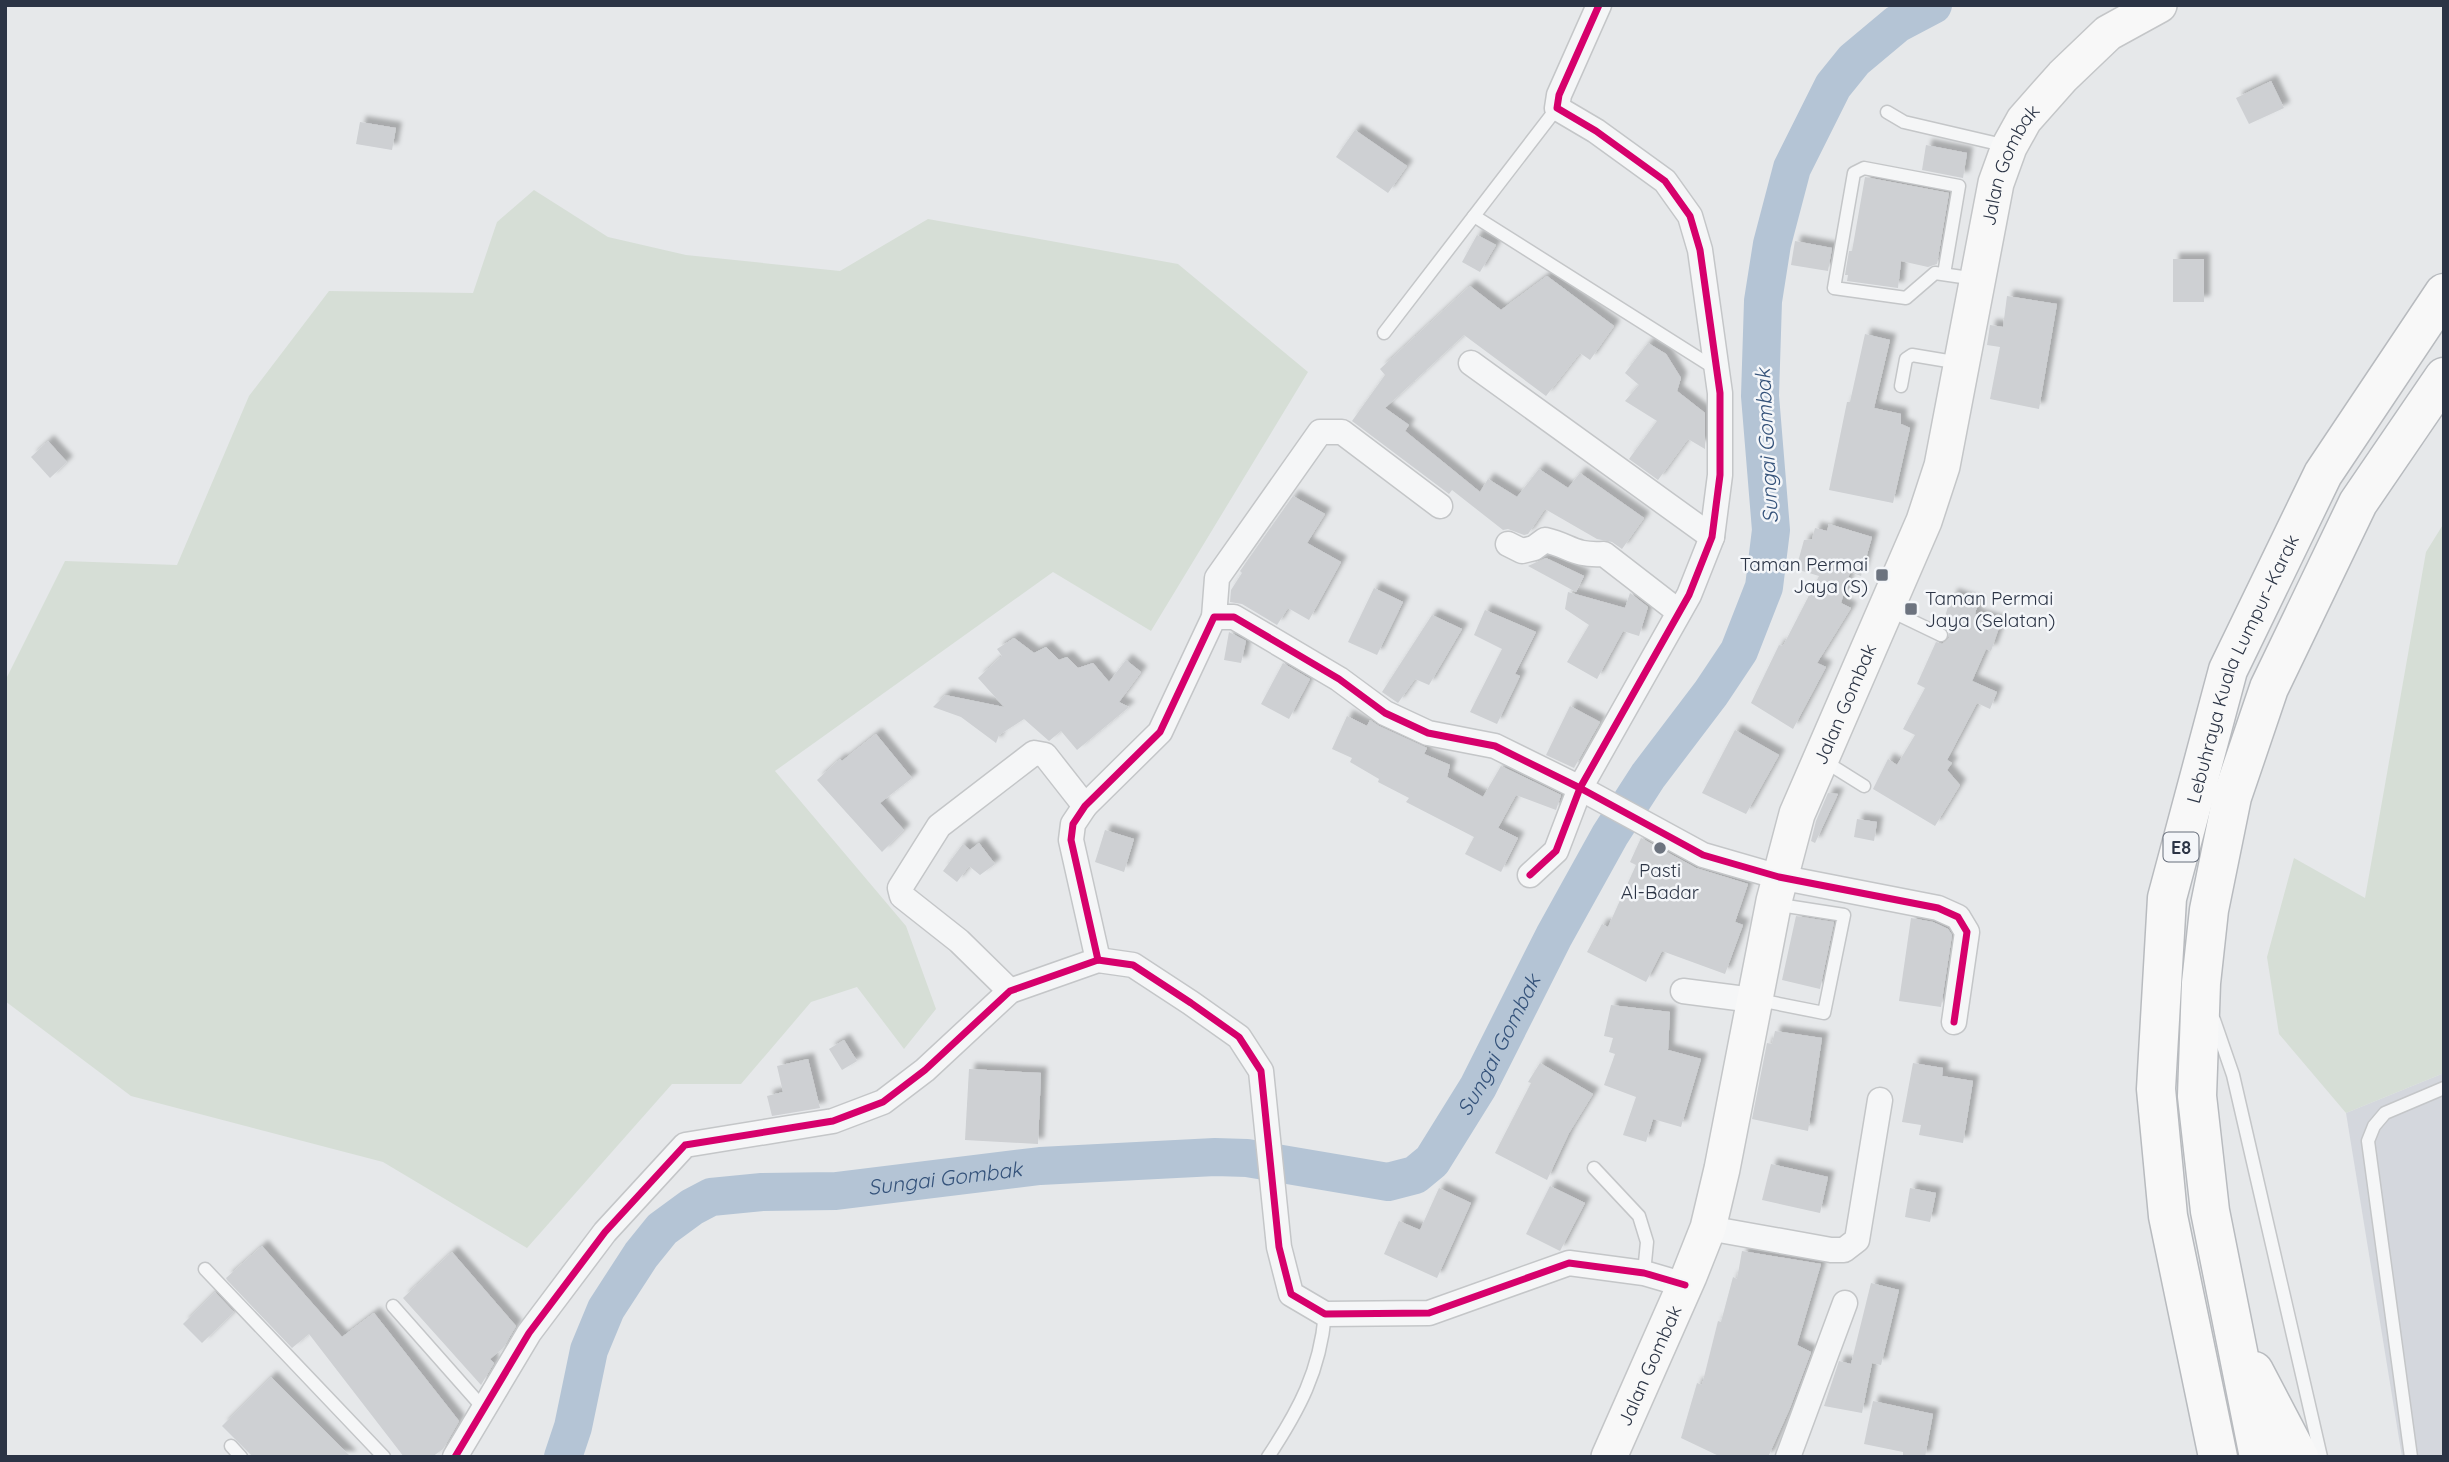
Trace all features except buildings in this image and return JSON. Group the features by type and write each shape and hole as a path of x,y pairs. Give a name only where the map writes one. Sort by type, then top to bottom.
{"highway":[{"name":"Lebuhraya Kuala Lumpur–Karak","path":"2218,1457 2168,1216 2156,1089 2168,898 2228,670 2323,474 2444,293"},
{"name":"Lebuhraya Kuala Lumpur–Karak","path":"2259,1457 2210,1211 2197,1096 2201,983 2209,910 2232,797 2269,688 2358,503 2444,377"},
{"path":"2233,1329 2299,1457"}],"main road":[{"name":"Jalan Gombak","path":"1609,1457 1685,1285 1707,1228 1758,1000 1779,877 1797,814 1924,521 1942,466 1996,183 2009,146 2024,120 2063,76 2108,33 2159,5"}],"street":[{"path":"1530,875 1556,851 1580,788 1689,596 1712,537 1720,475 1720,393 1700,250 1690,216 1665,181 1596,131 1557,107 1559,96 1599,5"},
{"path":"1471,363 1712,537"},
{"path":"1098,960 1072,840 1073,824 1085,806 1160,732 1214,617 1217,578 1320,432 1342,432 1440,506"},
{"path":"1508,544 1522,551 1534,548 1545,540 1557,542 1570,551 1587,555 1604,554 1679,612"},
{"path":"1214,617 1234,617 1339,679 1395,718 1428,733 1495,746 1580,788 1703,855 1779,877 1938,908 1958,917 1967,932 1954,1022"},
{"path":"1010,991 959,941 902,896 900,888 939,826 1034,753 1045,755 1085,806"},
{"path":"456,1457 529,1333 605,1232 685,1145 833,1121 883,1102 925,1070 1010,991 1098,960 1133,965 1240,1037 1261,1071 1279,1247 1291,1294 1325,1314 1429,1313 1569,1263 1644,1273 1685,1285"},
{"path":"1683,991 1758,1000"},
{"path":"1707,1228 1844,1250 1857,1240 1880,1100"},
{"path":"1788,1457 1845,1303"}],"lane":[{"path":"1384,332 1557,107"},
{"path":"1887,112 1904,122 2009,146"},
{"path":"1944,274 1959,186 1864,168 1854,173 1835,288 1906,298 1935,273 1979,280"},
{"path":"1474,216 1717,370"},
{"path":"1901,386 1906,359 1912,355 1962,363"},
{"path":"1886,609 1941,635"},
{"path":"1821,759 1864,786"},
{"path":"1780,905 1844,915 1824,1013 1758,1000 1780,905"},
{"path":"2201,983 2233,1075 2322,1457"},
{"path":"2412,1457 2368,1141 2374,1126 2385,1113 2444,1088"},
{"path":"1594,1167 1639,1216 1647,1242 1644,1273"},
{"path":"205,1269 384,1457"},
{"path":"393,1306 485,1410"},
{"path":"1268,1457 1297,1412 1322,1345 1325,1314"},
{"path":"231,1446 241,1457"}],"shaded area":[{"path":"534,190 608,237 686,255 840,271 928,219 1178,264 1308,372 1151,631 1053,572 775,771 906,926 936,1009 904,1049 857,987 811,1002 741,1084 672,1084 527,1248 383,1162 131,1096 5,1001 5,681 65,561 177,565 249,396 329,291 473,293 497,222"},
{"path":"2444,523 2444,1073 2346,1113 2279,1034 2267,957 2294,858 2365,898 2426,552"},
{"path":"2444,1073 2444,1457 2402,1457 2346,1113"}],"waterway":[{"name":"Sungai Gombak","path":"563,1457 573,1427 589,1350 606,1309 641,1255 662,1229 711,1197 762,1192 836,1191 1040,1166 1215,1157 1247,1158 1388,1182 1415,1175 1432,1161 1478,1087 1554,936 1610,835 1648,776 1739,651 1764,587 1771,530 1760,396 1763,301 1772,244 1792,168 1833,86 1854,60 1897,24 1933,5"}],"cycle path":[{"path":"1530,875 1556,851 1580,788 1689,595 1712,537 1720,475 1720,393 1700,250 1690,216 1665,181 1596,131 1557,108 1559,95 1599,5"},
{"path":"1098,960 1071,840 1073,824 1085,806 1160,732 1214,617 1234,617 1339,679 1385,713 1428,733 1495,746 1580,788 1703,855 1779,877 1938,908 1958,917 1967,932 1954,1022"},
{"path":"455,1457 529,1333 605,1232 685,1145 833,1121 883,1102 925,1070 1010,991 1098,960 1133,965 1191,1003 1239,1037 1261,1071 1279,1247 1291,1294 1325,1314 1429,1313 1569,1263 1644,1273 1685,1285"}],"place":[{"name":"Taman Permai Jaya (S)","path":"1882,575"},
{"name":"Taman Permai Jaya (Selatan)","path":"1911,609"},
{"name":"Pasti Al-Badar","path":"1660,848"}]}
